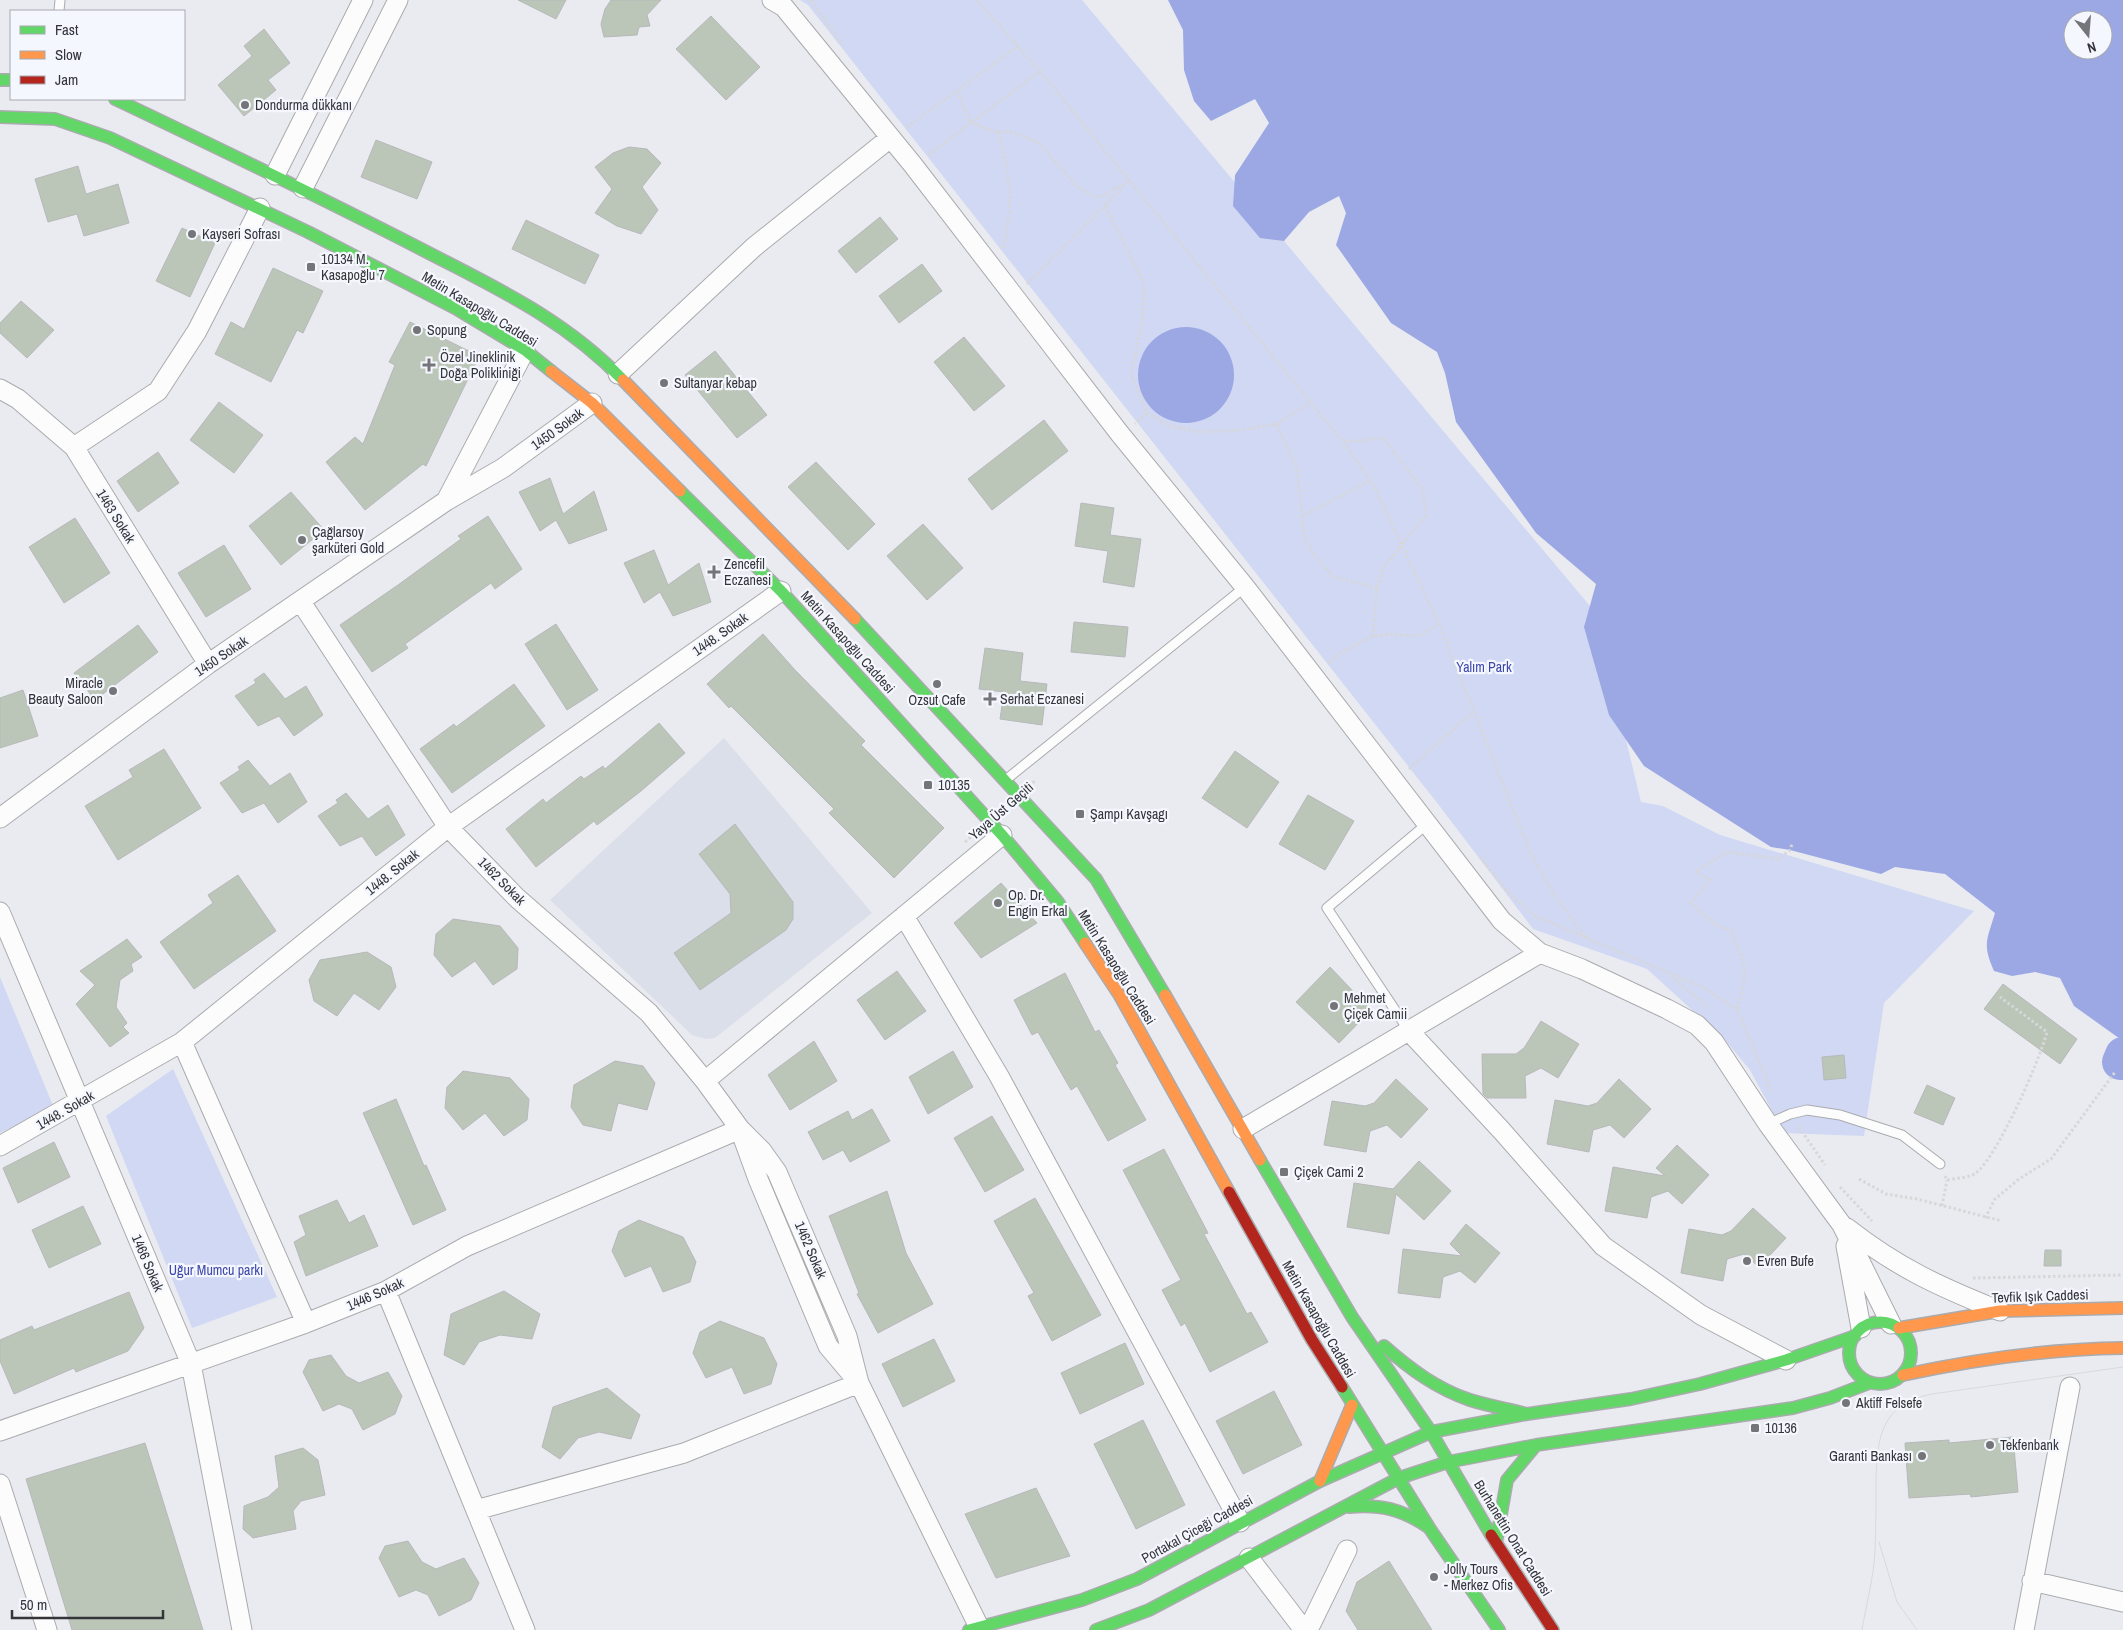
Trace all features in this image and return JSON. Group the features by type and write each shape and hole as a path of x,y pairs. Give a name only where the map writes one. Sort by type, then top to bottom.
{"main road":[{"name":"Metin Kasapoğlu Caddesi","path":"117,100 303,188 535,309 576,336 618,374 813,573 1096,879 1352,1317 1431,1432 1448,1462"},
{"name":"Metin Kasapoğlu Caddesi","path":"0,117 55,119 110,138 260,208 455,308 525,350 592,403 781,591 1002,835 1058,902 1120,996 1312,1340 1402,1483"},
{"name":"Tevfik Işık Caddesi","path":"1895,1326 2000,1311 2123,1308"},
{"path":"1352,1317 1403,1364 1432,1383 1463,1397 1527,1414"},
{"path":"1869,1383 1861,1378 1850,1362 1850,1344 1858,1332 1875,1324 1895,1326 1910,1342 1912,1350 1911,1360 1903,1375"},
{"name":"Portakal Çiceği Caddesi","path":"974,1629 1082,1600 1137,1579 1240,1522 1320,1481 1431,1432 1527,1414 1640,1397 1700,1384 1786,1360 1858,1332"},
{"path":"1096,1630 1149,1610 1340,1508 1448,1462 1536,1445 1793,1408 1830,1398 1869,1383 1887,1384 1903,1375 1976,1359 2072,1348 2123,1348"},
{"path":"1320,1481 1352,1405"},
{"path":"1496,1543 1507,1480 1536,1445"},
{"name":"Burhanettin Onat Caddesi","path":"1448,1462 1496,1543 1553,1630"},
{"path":"1402,1483 1430,1529 1499,1630"},
{"path":"1340,1508 1378,1504 1408,1512 1430,1529"}],"street":[{"path":"275,175 363,0"},
{"path":"303,188 398,0"},
{"path":"772,0 784,6 912,165 1120,434 1245,587 1502,921 1540,953 1582,969 1698,1025 1714,1042 1768,1124 1842,1225 1895,1326"},
{"path":"618,374 754,247 890,138"},
{"path":"74,447 158,391 197,331 260,208"},
{"name":"1450 Sokak","path":"446,501 525,350"},
{"name":"1463 Sokak","path":"0,389 18,399 74,447 208,664"},
{"name":"1450 Sokak","path":"0,818 208,664 446,501 503,468 592,403"},
{"name":"1448. Sokak","path":"0,1146 182,1042 448,827 781,591"},
{"name":"1462 Sokak","path":"301,602 448,827 517,898 649,1012 705,1081 740,1129 758,1179 828,1346 859,1383 974,1629"},
{"path":"705,1081 1002,835"},
{"name":"1466 Sokak","path":"0,912 191,1364 242,1630"},
{"path":"904,916 1004,1084 1240,1522"},
{"path":"1243,1128 1540,953"},
{"path":"1409,1031 1502,1131 1604,1246 1701,1315 1786,1360"},
{"path":"182,1042 306,1323"},
{"name":"1446 Sokak","path":"0,1431 306,1323 386,1291 467,1246 740,1129"},
{"path":"1842,1225 1879,1254 1915,1275 2000,1311"},
{"path":"1842,1225 1858,1332"},
{"path":"386,1291 525,1630"},
{"path":"476,1510 684,1453 859,1383"},
{"path":"2024,1630 2070,1387"},
{"path":"0,1484 47,1630"},
{"path":"1308,1630 1347,1550"},
{"path":"1249,1558 1304,1630"},
{"path":"2032,1580 2123,1602"}],"lane":[{"path":"1006,780 1245,587"},
{"path":"1409,1031 1327,908 1427,824"},
{"path":"1768,1124 1790,1114 1807,1110 1840,1115 1902,1135 1940,1164"}],"path":[{"path":"976,0 1040,71 1343,442 1371,480 1438,624 1530,852 1553,893 1585,938 1650,963 1702,987 1737,1009 1773,1096 1758,1073"},
{"path":"890,138 1018,46"},
{"path":"912,165 1040,71"},
{"path":"957,91 970,123"},
{"path":"970,123 998,132 1011,132 1038,142 1078,187 1098,198 1128,181"},
{"path":"976,246 1002,252 1010,217 1010,178 998,132"},
{"path":"1013,296 1128,181"},
{"path":"1128,181 1105,205 1144,284 1142,323 1132,374 1147,413 1169,426 1200,432 1242,430 1277,424 1310,403"},
{"path":"1120,434 1147,413"},
{"path":"1277,424 1297,469 1304,537 1315,556 1333,577 1377,588"},
{"path":"1343,442 1383,438 1423,490 1426,514 1384,567 1377,588 1373,636"},
{"path":"1301,517 1371,480"},
{"path":"1313,675 1342,652 1373,636 1390,634 1418,636 1438,624"},
{"path":"1409,769 1473,712"},
{"name":"Yaya Üst Geçiti","path":"965,842 1036,780"},
{"path":"1737,1009 1745,980 1746,968 1731,931 1714,924 1691,903 1710,880 1695,872 1727,852 1778,859 1790,850 1792,844"},
{"path":"1667,972 1711,1010"},
{"path":"1947,1180 1975,1174 1988,1160 2042,1050 2047,1032 2000,997"},
{"path":"1985,1218 1995,1199 2019,1179 2051,1159 2115,1072"},
{"path":"1790,1114 1826,1168"},
{"path":"1940,1164 1947,1180 1942,1206"},
{"path":"1859,1179 1886,1194 2002,1221"},
{"path":"1836,1183 1876,1225"},
{"path":"1967,1278 2123,1275"}],"shaded area":[{"path":"724,738 872,913 715,1038 706,1039 692,1035 550,900"}],"green space":[{"name":"Yalım Park","path":"800,0 1082,0 1595,612 1641,802 1663,806 1720,835 1974,911 1884,1003 1864,1136 1784,1133 1750,1070 1725,1040 1647,969 1533,929 1438,804 808,5"},
{"path":"0,977 54,1108 0,1133"},
{"name":"Uğur Mumcu parkı","path":"173,1069 277,1297 192,1328 106,1116"}],"water":[{"path":"1168,0 2123,0 2123,1041 2074,1006 2060,978 2035,972 2012,976 1994,971 1988,954 1987,942 1995,913 1945,874 1895,867 1881,874 1790,850 1771,847 1644,766 1609,715 1584,627 1596,584 1536,533 1456,422 1445,373 1437,352 1391,323 1336,245 1346,213 1339,196 1309,212 1284,241 1260,238 1233,206 1235,175 1269,123 1255,99 1211,121 1194,101 1184,70 1183,30"},
{"path":"1186,327 1204,331 1220,341 1230,357 1234,375 1230,393 1220,409 1204,419 1186,423 1168,419 1152,409 1142,393 1138,375 1142,357 1152,341 1168,331"}],"building":[{"path":"518,0 566,0 556,19"},
{"path":"611,0 661,0 647,15 650,26 639,27 637,35 604,37 601,24 605,9"},
{"path":"711,16 760,67 726,100 676,49"},
{"path":"264,29 290,63 268,80 276,90 244,116 218,85 252,56 244,46"},
{"path":"376,140 432,162 417,199 361,177"},
{"path":"629,147 647,149 661,163 642,187 658,210 641,234 617,226 595,213 612,189 595,167 613,153"},
{"path":"78,166 86,194 118,184 129,223 84,236 77,214 48,222 35,179"},
{"path":"880,217 898,239 856,273 838,251"},
{"path":"526,220 599,255 585,284 512,249"},
{"path":"182,228 215,243 190,297 156,281"},
{"path":"922,264 942,291 899,323 879,296"},
{"path":"273,268 323,291 303,333 297,330 271,382 215,354 231,322 244,329"},
{"path":"21,301 54,330 27,358 0,333 0,323"},
{"path":"410,322 479,356 426,466 423,464 365,510 326,462 355,437 363,444 395,365 389,362"},
{"path":"964,337 1005,386 974,411 934,362"},
{"path":"715,351 767,415 737,438 685,375"},
{"path":"219,402 263,435 234,473 190,440"},
{"path":"1044,420 1068,451 992,510 968,479"},
{"path":"158,452 179,483 138,512 117,481"},
{"path":"816,462 875,524 848,550 788,487"},
{"path":"550,478 563,514 594,491 607,530 569,544 556,520 540,531 519,492"},
{"path":"291,492 324,530 281,565 249,526"},
{"path":"1081,503 1114,508 1110,535 1141,539 1134,587 1103,582 1108,551 1075,546"},
{"path":"488,516 522,569 495,589 491,583 405,644 408,648 372,672 340,625 461,539 458,536"},
{"path":"75,518 110,573 64,603 29,547"},
{"path":"923,524 963,568 927,600 887,556"},
{"path":"224,545 251,589 206,617 178,573"},
{"path":"654,550 668,585 699,563 711,602 673,616 660,592 644,603 624,563"},
{"path":"1074,622 1128,627 1125,657 1071,652"},
{"path":"556,624 598,690 567,710 525,644"},
{"path":"138,625 158,652 95,700 74,673"},
{"path":"763,634 795,670 865,741 861,745 944,828 894,878 829,813 834,809 731,706 729,708 707,684"},
{"path":"985,648 1023,653 1020,681 1047,684 1042,725 1000,719 1004,692 979,689"},
{"path":"264,673 285,699 306,686 323,715 294,736 279,716 258,726 235,696 256,683 254,680"},
{"path":"514,684 545,726 452,793 420,749 454,724 456,727"},
{"path":"23,690 38,736 0,748 0,698"},
{"path":"659,723 685,753 641,791 597,825 594,821 536,867 506,829 543,799 546,803 581,776 584,779 603,766 605,769"},
{"path":"164,749 201,808 118,860 85,806 133,777 129,770"},
{"path":"1235,751 1279,782 1247,828 1202,798"},
{"path":"248,760 270,786 290,773 307,802 278,823 264,803 242,813 220,783 240,770 238,767"},
{"path":"346,793 368,819 388,805 405,835 376,856 362,836 340,846 318,816 338,803 336,800"},
{"path":"1308,795 1354,821 1325,870 1279,844"},
{"path":"735,824 793,902 793,919 786,930 700,990 674,953 731,913 730,894 699,854"},
{"path":"238,875 276,931 194,989 160,942 213,903 208,895"},
{"name":"Op. Dr. Engin Erkal","path":"1001,883 1037,923 981,958 954,923"},
{"path":"453,919 500,926 518,948 517,969 493,985 475,961 452,977 434,955 436,934"},
{"path":"127,939 142,957 131,964 133,971 120,980 116,1007 127,1023 123,1027 129,1033 110,1047 76,1004 95,985 80,971"},
{"path":"367,952 391,967 396,987 379,1010 354,993 337,1016 314,1001 309,980 320,960"},
{"name":"Mehmet Çiçek Camii","path":"1330,967 1371,1010 1339,1043 1296,1002"},
{"path":"897,971 926,1011 885,1040 857,1000"},
{"path":"1065,973 1095,1032 1099,1030 1118,1063 1115,1065 1146,1120 1108,1141 1077,1086 1071,1090 1038,1032 1032,1035 1014,1000"},
{"path":"2003,984 2077,1039 2060,1064 1984,1009"},
{"path":"1541,1021 1579,1044 1558,1078 1541,1068 1525,1076 1526,1098 1487,1098 1483,1094 1482,1054 1516,1054 1524,1048"},
{"path":"814,1041 837,1081 790,1110 768,1075"},
{"path":"953,1051 973,1087 928,1114 909,1077"},
{"path":"1844,1055 1846,1078 1824,1080 1822,1057"},
{"path":"615,1061 643,1066 655,1083 647,1110 618,1103 611,1131 583,1125 571,1107 574,1085"},
{"path":"463,1071 510,1078 529,1099 527,1120 504,1136 485,1113 463,1130 445,1108 447,1087"},
{"path":"1396,1079 1428,1109 1401,1138 1387,1125 1370,1131 1366,1152 1324,1145 1332,1101 1365,1106 1374,1103"},
{"path":"1619,1079 1651,1109 1624,1138 1610,1125 1593,1130 1589,1152 1547,1144 1555,1100 1588,1106 1597,1103"},
{"path":"1927,1085 1955,1098 1943,1125 1914,1113"},
{"path":"396,1099 424,1166 426,1165 446,1210 413,1225 363,1113"},
{"path":"872,1109 890,1141 850,1162 843,1150 823,1160 808,1132 848,1111 852,1120"},
{"path":"992,1116 1024,1170 985,1192 954,1138"},
{"path":"54,1142 70,1177 18,1203 3,1168"},
{"path":"1677,1145 1709,1175 1682,1204 1668,1191 1651,1197 1647,1218 1605,1211 1613,1167 1665,1176 1656,1168"},
{"path":"1164,1149 1208,1233 1204,1234 1247,1314 1251,1312 1268,1342 1210,1372 1185,1323 1181,1326 1162,1290 1181,1280 1123,1170"},
{"path":"1419,1161 1451,1191 1424,1220 1396,1194 1389,1234 1347,1227 1354,1183 1393,1189"},
{"path":"887,1191 906,1253 933,1304 878,1333 857,1294 859,1293 829,1216"},
{"path":"1035,1198 1101,1315 1052,1341 1028,1296 1034,1293 994,1221"},
{"path":"337,1200 349,1223 364,1215 378,1246 306,1276 294,1242 306,1235 299,1216"},
{"path":"83,1206 101,1244 49,1268 32,1230"},
{"path":"1753,1208 1786,1238 1759,1267 1744,1254 1727,1259 1723,1281 1681,1273 1689,1229 1722,1235 1731,1231"},
{"path":"639,1220 683,1237 696,1262 690,1282 663,1292 651,1266 625,1277 612,1251 619,1231"},
{"path":"1466,1224 1500,1253 1475,1283 1460,1271 1443,1277 1440,1298 1398,1293 1403,1249 1462,1256 1450,1244"},
{"path":"2045,1250 2061,1250 2061,1266 2044,1266"},
{"path":"504,1291 540,1314 532,1339 500,1335 479,1342 464,1365 444,1355 451,1314"},
{"path":"129,1292 144,1328 128,1351 76,1372 74,1368 14,1394 0,1361 0,1340 32,1326 34,1330"},
{"path":"720,1321 764,1338 777,1364 771,1384 744,1394 732,1367 706,1378 693,1353 700,1332"},
{"path":"934,1339 955,1381 903,1407 882,1364"},
{"path":"1125,1343 1144,1384 1080,1414 1061,1373"},
{"path":"331,1355 346,1376 359,1383 388,1372 402,1396 395,1414 363,1430 352,1409 339,1404 323,1411 303,1372 309,1360"},
{"path":"607,1388 640,1415 631,1439 599,1432 578,1438 560,1459 542,1447 553,1407"},
{"path":"1274,1391 1302,1445 1243,1474 1216,1421"},
{"path":"1143,1420 1185,1505 1136,1529 1094,1444"},
{"path":"2013,1437 2018,1492 1971,1497 1970,1494 1909,1498 1905,1443 1949,1440 1949,1443"},
{"path":"145,1443 203,1630 72,1630 26,1479"},
{"path":"303,1448 318,1460 325,1495 301,1501 293,1511 296,1529 253,1538 243,1529 244,1506 268,1497 279,1487 275,1456"},
{"path":"1036,1488 1070,1556 996,1578 965,1514"},
{"path":"408,1541 422,1562 436,1569 464,1558 479,1583 471,1600 439,1616 428,1595 416,1590 399,1597 379,1558 385,1546"},
{"path":"1389,1561 1432,1630 1358,1630 1346,1611 1357,1582"}],"waterway":[{"path":"2120,1062 2123,1055"}],"tram line":[{"path":"1862,1630 1874,1561 1878,1451 1885,1425 1892,1414 1915,1399 1932,1394 2123,1367"},
{"path":"1879,1542 1897,1602 1917,1630"}],"traffic: fast":[{"path":"0,80 10,80"},
{"path":"117,100 345,211 502,291 577,339 623,380"},
{"path":"0,117 55,119 110,138 308,232 455,308 525,350 551,371"},
{"path":"680,491 781,591 1002,835 1058,902 1085,943"},
{"path":"855,619 1096,879 1165,995"},
{"path":"1260,1160 1352,1317 1431,1432 1491,1535"},
{"path":"1880,1322 1892,1324 1902,1331 1909,1341 1911,1353 1909,1365 1902,1375 1892,1382 1880,1384 1868,1382 1858,1375 1851,1365 1849,1353 1851,1341 1858,1331 1868,1324 1880,1322"},
{"path":"1431,1432 1527,1414 1631,1399 1700,1384 1786,1360 1855,1336"},
{"path":"1384,1346 1404,1363 1446,1390 1477,1402 1527,1414"},
{"path":"1448,1462 1536,1445 1793,1408 1830,1398 1869,1383"},
{"path":"1342,1387 1430,1529 1499,1630"},
{"path":"969,1630 1082,1600 1137,1579 1320,1481 1431,1432"},
{"path":"1496,1543 1507,1480 1536,1445"},
{"path":"1096,1630 1149,1610 1399,1478 1448,1462"},
{"path":"1349,1507 1371,1506 1390,1509 1409,1516 1428,1527"}],"traffic: slow":[{"path":"551,371 592,403 680,491"},
{"path":"623,380 855,619"},
{"path":"1085,943 1120,996 1229,1192"},
{"path":"1165,995 1260,1160"},
{"path":"1899,1328 2000,1311 2123,1308"},
{"path":"1903,1375 2012,1356 2067,1350 2123,1348"},
{"path":"1320,1481 1352,1405"}],"traffic: jam":[{"path":"1229,1192 1312,1340 1342,1387"},
{"path":"1491,1535 1553,1630"}],"place":[{"name":"Dondurma dükkanı","path":"245,105"},
{"name":"Kayseri Sofrası","path":"192,234"},
{"name":"10134 M. Kasapoğlu 7","path":"311,267"},
{"name":"Sopung","path":"417,330"},
{"name":"Özel Jineklinik Doğa Polikliniği","path":"429,365"},
{"name":"Sultanyar kebap","path":"664,383"},
{"name":"Çağlarsoy şarküteri Gold","path":"302,540"},
{"name":"Zencefil Eczanesi","path":"714,572"},
{"name":"Ozsut Cafe","path":"937,684"},
{"name":"Miracle Beauty Saloon","path":"113,691"},
{"name":"Serhat Eczanesi","path":"990,699"},
{"name":"10135","path":"928,785"},
{"name":"Şampı Kavşagı","path":"1080,814"},
{"name":"Op. Dr. Engin Erkal","path":"998,903"},
{"name":"Mehmet Çiçek Camii","path":"1334,1006"},
{"name":"Çiçek Cami 2","path":"1284,1172"},
{"name":"Evren Bufe","path":"1747,1261"},
{"name":"Aktiff Felsefe","path":"1846,1403"},
{"name":"10136","path":"1755,1428"},
{"name":"Tekfenbank","path":"1990,1445"},
{"name":"Garanti Bankası","path":"1922,1456"},
{"name":"Jolly Tours - Merkez Ofis","path":"1434,1577"}]}
